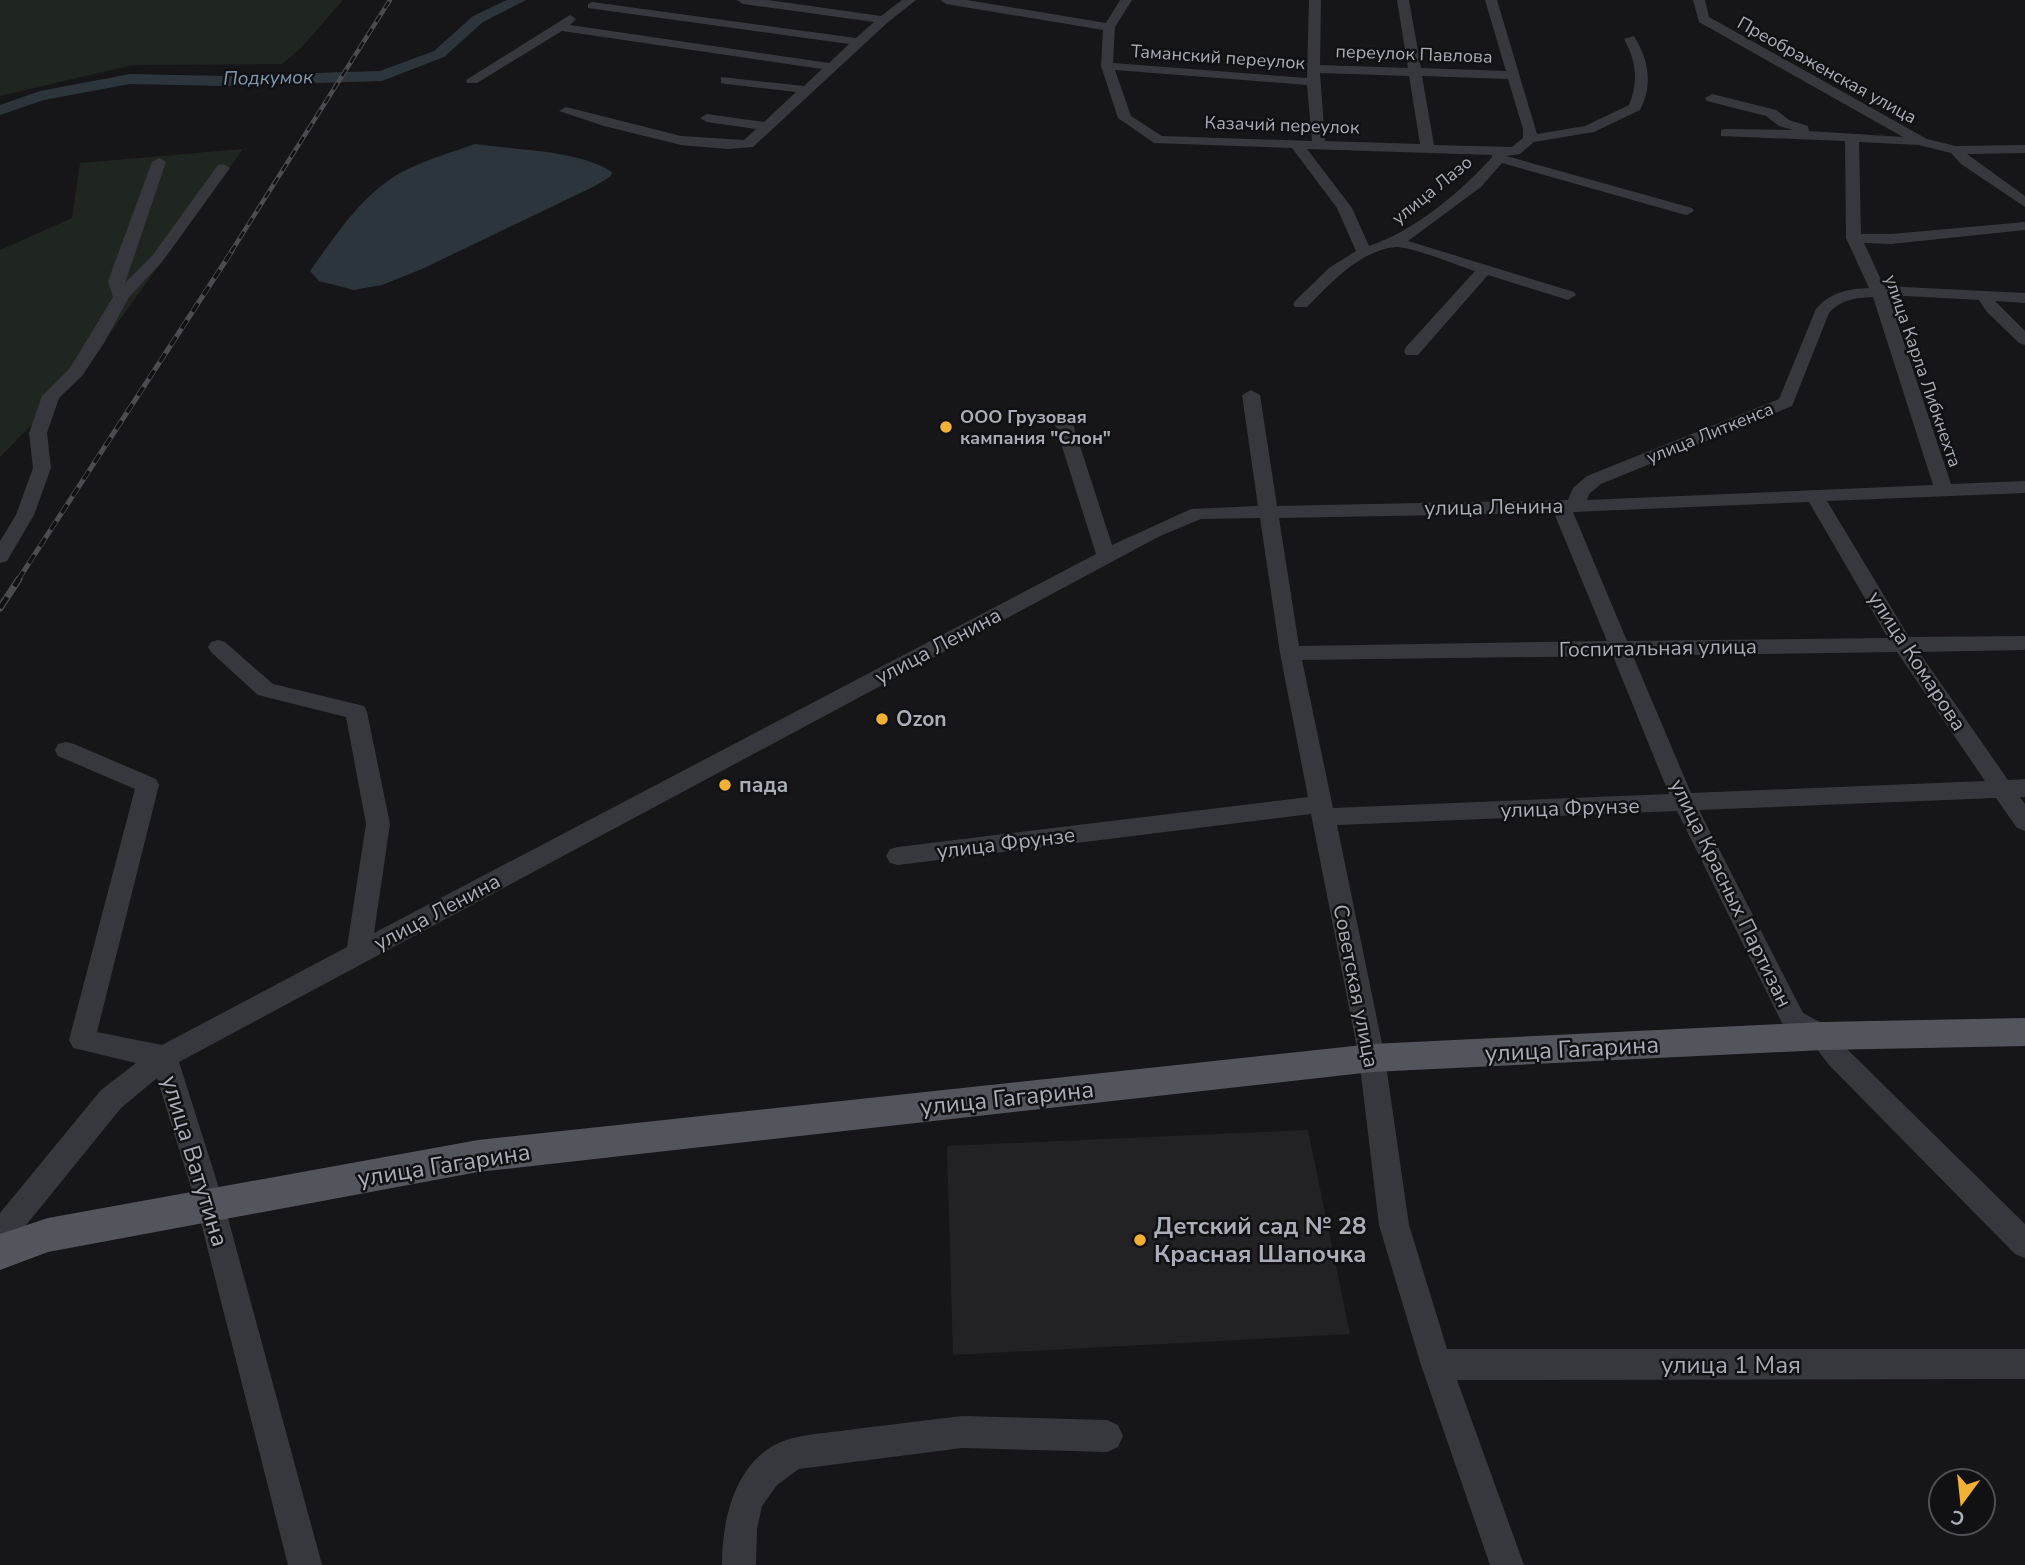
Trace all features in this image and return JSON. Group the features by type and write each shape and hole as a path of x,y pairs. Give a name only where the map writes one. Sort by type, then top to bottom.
{"main road":[{"name":"улица Гагарина","path":"0,1252 48,1235 478,1156 1372,1058 1822,1036 2025,1032"}],"street":[{"path":"743,0 883,20"},
{"path":"566,111 630,130 729,146 748,144 883,20 910,0"},
{"path":"946,0 1109,27"},
{"name":"Таманский переулок","path":"1126,0 1109,27 1107,66 1313,75"},
{"path":"1315,0 1313,75 1319,145"},
{"path":"1404,0 1428,149"},
{"path":"1491,0 1530,129 1530,139"},
{"name":"Преображенская улица","path":"1699,0 1703,19 1718,30 1804,74 1923,142 1956,150 2025,149"},
{"path":"472,80 597,3 859,42"},
{"path":"560,27 832,66"},
{"name":"улица Лазо","path":"1301,304 1334,271 1364,253 1397,243 1476,184 1498,155 1515,151 1530,139 1589,129 1635,107 1644,78 1640,57 1630,39"},
{"name":"Казачий переулок","path":"1107,66 1125,118 1159,140 1428,149 1498,155 1687,211"},
{"name":"переулок Павлова","path":"1313,75 1417,72 1514,75"},
{"path":"726,80 808,90"},
{"path":"1712,98 1771,113 1784,123 1820,135"},
{"path":"707,118 768,127"},
{"path":"1726,133 1820,135 1923,142"},
{"name":"улица Карла Либкнехта","path":"1852,139 1854,238 1878,291 1944,491"},
{"path":"1296,144 1340,198 1356,228 1364,253"},
{"path":"1956,150 1966,161 2025,203"},
{"path":"121,298 116,281 159,162"},
{"path":"0,556 25,515 42,468 38,433 51,396 82,363 121,298 156,259 223,167"},
{"path":"1854,238 1891,239 2025,226"},
{"path":"1397,243 1568,295"},
{"path":"1412,351 1484,270"},
{"name":"улица Литкенса","path":"1569,506 1594,480 1786,402 1822,312 1832,301 1849,294 1895,290 2025,298"},
{"path":"1985,297 1992,308 2025,340"},
{"name":"Советская улица","path":"1251,396 1290,653 1372,1058 1394,1225 1436,1366 1507,1565"},
{"path":"1062,418 1106,556"},
{"name":"улица Ленина","path":"0,1235 111,1099 164,1057 1106,556 1199,513 1569,506 2025,487"},
{"name":"улица Комарова","path":"1815,495 1903,645 2014,789 2025,822"},
{"name":"улица Красных Партизан","path":"1569,506 1620,649 1684,803 1794,1021 1822,1036 1838,1057 2025,1244"},
{"name":"Госпитальная улица","path":"1290,653 2025,643"},
{"path":"218,647 266,690 356,712 378,824 359,954"},
{"name":"улица Ватутина","path":"66,750 148,785 82,1040 164,1057 211,1207 305,1565"},
{"name":"улица Фрунзе","path":"898,856 1322,811 1684,803 2014,789"},
{"name":"улица 1 Мая","path":"1436,1366 2025,1364"},
{"path":"738,1555 743,1515 750,1492 760,1476 777,1462 795,1453 962,1432 1108,1436"}],"shaded area":[{"path":"0,0 343,0 302,47 282,64 133,65 0,96"},
{"path":"475,144 564,155 582,159 612,172 611,176 595,186 422,269 382,285 354,290 319,281 310,271 353,214 392,178 432,159"},
{"path":"243,149 77,379 0,457 0,250 72,218 80,163"},
{"name":"Детский сад № 28 Красная Шапочка","path":"1308,1130 1350,1334 953,1355 947,1146"}],"waterway":[{"name":"Подкумок","path":"0,110 40,96 130,79 224,81 382,76 439,54 478,19 519,0"}],"railway":[{"path":"231,252 390,0"},
{"path":"18,580 232,251"},
{"path":"0,608 19,579"}],"place":[{"name":"ООО Грузовая кампания \"Слон\"","path":"946,427"},
{"name":"Ozon","path":"882,719"},
{"name":"пада","path":"725,785"},
{"name":"Детский сад № 28 Красная Шапочка","path":"1140,1240"}]}
